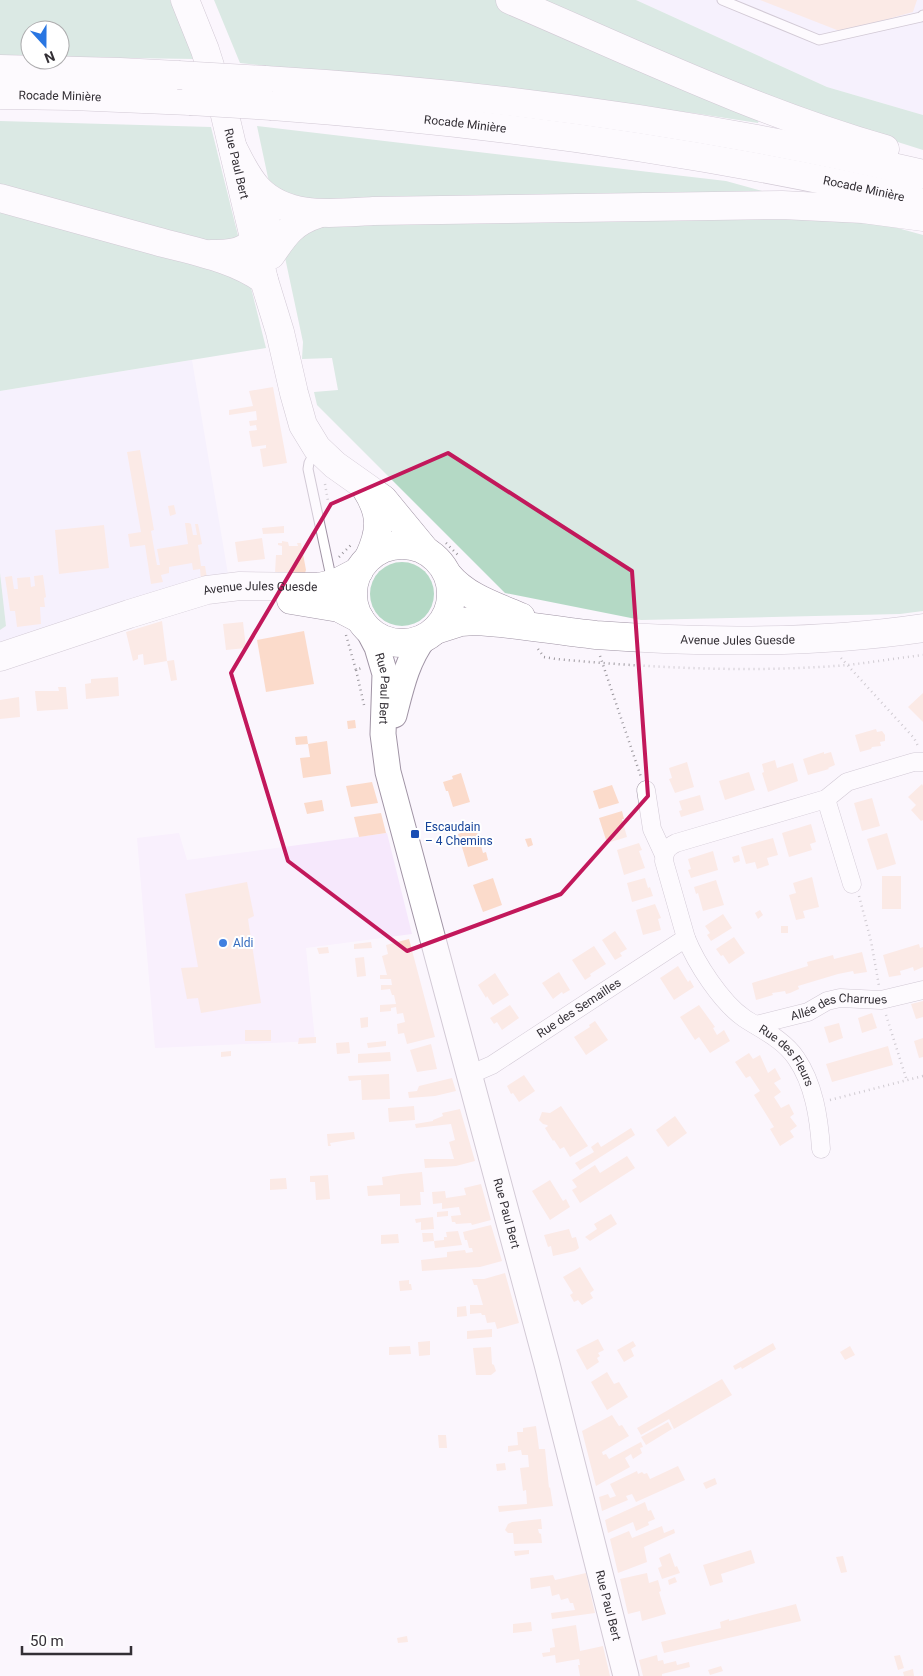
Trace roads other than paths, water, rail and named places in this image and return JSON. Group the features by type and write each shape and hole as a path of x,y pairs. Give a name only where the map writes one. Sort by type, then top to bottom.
{"main road":[{"name":"Rue Paul Bert","path":"185,0 212,71 264,249"},
{"name":"Rue Paul Bert","path":"202,0 230,76 258,190 264,249 280,332 300,415 307,432 317,448 335,465 383,498 435,546"},
{"path":"510,0 747,102 856,140 923,159"},
{"name":"Rocade Minière","path":"0,69 178,75 432,92 599,113 778,143 923,174"},
{"name":"Rocade Minière","path":"0,95 190,101 448,121 585,139 765,168 923,201"},
{"path":"233,148 244,170 258,190 282,205 318,214 447,209 789,205 863,209 923,217"},
{"path":"0,198 202,254 248,270 264,249 290,228 306,218 318,214"},
{"path":"202,254 230,254 247,248 264,249"},
{"name":"Rue Paul Bert","path":"364,564 377,539 379,525 374,503 365,487"},
{"path":"393,545 435,546 439,561 456,568 450,607 443,622 430,634 408,643 397,643 381,638 357,626 353,598 355,581 364,564 378,551 393,545"},
{"name":"Avenue Jules Guesde","path":"0,657 206,590 252,586 319,587 336,583 364,564"},
{"name":"Avenue Jules Guesde","path":"456,568 459,586 472,596 545,636"},
{"name":"Avenue Jules Guesde","path":"160,604 237,598 309,602 339,608 357,626"},
{"name":"Avenue Jules Guesde","path":"430,634 462,622 475,621 545,636 594,634 705,640 824,638 923,628"}],"street":[{"name":"Rue Paul Bert","path":"357,626 377,647 382,661 386,680 384,751 389,776 547,1364 626,1676"},
{"name":"Rue Paul Bert","path":"384,751 409,663 414,653 430,634"},
{"path":"664,855 666,850 676,843 826,799 840,786 854,779 914,762 923,762"},
{"path":"646,790 652,829 664,855 665,867 686,938"},
{"path":"826,799 852,884"},
{"name":"Rue des Semailles","path":"469,1074 492,1066 686,938"},
{"name":"Rue des Fleurs","path":"686,938 692,952 730,1007 784,1044 795,1057 804,1072 815,1104 821,1149"},
{"name":"Allée des Charrues","path":"756,1025 808,1012 827,1002 840,998 882,1000 923,990"}],"lane":[{"path":"722,0 819,40 923,15"},
{"path":"317,448 308,469 330,572"}],"place":[{"name":"Escaudain – 4 Chemins","path":"415,834"},
{"name":"Aldi","path":"223,943"}]}
